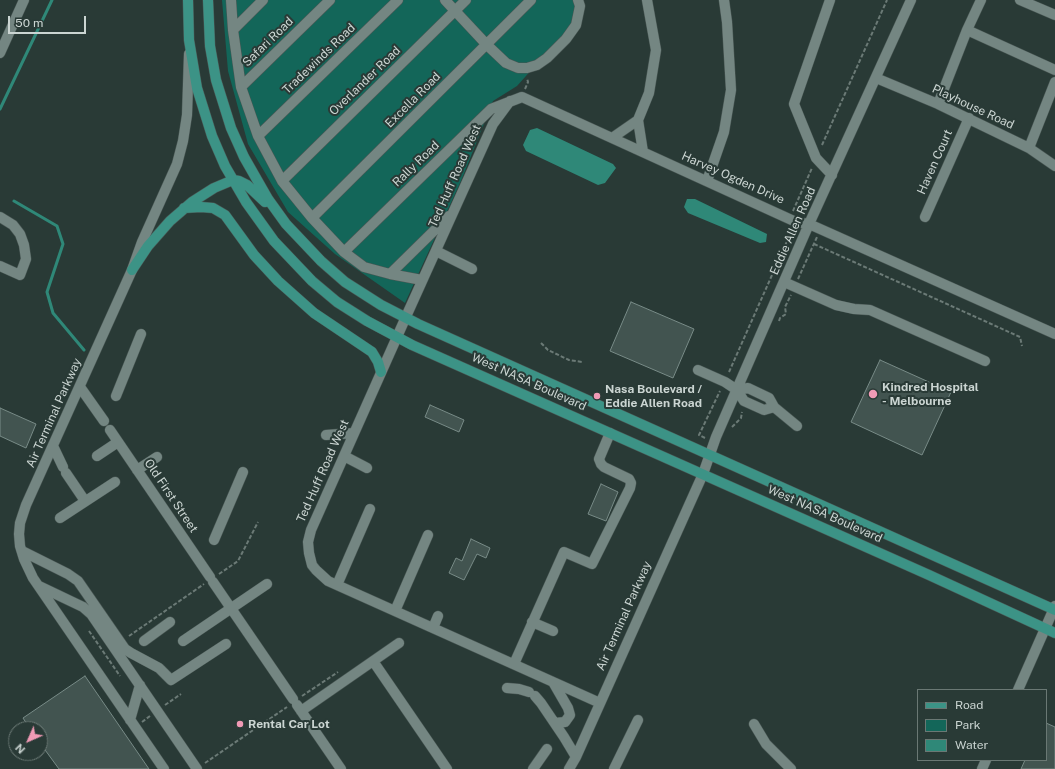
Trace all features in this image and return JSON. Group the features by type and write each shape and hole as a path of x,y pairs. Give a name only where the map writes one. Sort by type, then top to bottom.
{"main road":[{"name":"West NASA Boulevard","path":"188,0 189,40 197,88 206,121 218,150 246,202 270,236 285,254 307,276 337,302 396,337 929,574 1050,631"},
{"name":"West NASA Boulevard","path":"208,0 212,62 216,80 226,113 251,171 268,199 286,224 313,254 345,282 381,306 405,318 1055,608"},
{"path":"132,270 155,237 184,208 206,192 233,180 247,185 286,224"},
{"path":"184,208 213,208 225,215 254,255 278,281 314,313 372,352 378,362 381,372"}],"street":[{"path":"0,53 24,0"},
{"path":"231,0 232,30 241,87 258,136 282,181 312,218 344,252 364,267 422,280"},
{"path":"232,30 263,0"},
{"name":"Safari Road","path":"241,87 330,0"},
{"name":"Tradewinds Road","path":"258,136 398,0"},
{"path":"445,0 506,63 518,68 527,68 537,65 547,58 566,39 576,25 580,6 578,0"},
{"name":"Overlander Road","path":"282,181 466,0"},
{"name":"Excella Road","path":"312,218 531,0"},
{"path":"643,152 638,120 649,93 656,50 647,0"},
{"path":"707,181 724,132 731,90 727,22 724,0"},
{"path":"830,0 794,104 816,158 832,175"},
{"name":"Eddie Allen Road","path":"702,474 709,454 809,224 911,0"},
{"path":"938,104 967,30 981,0"},
{"path":"1020,0 1055,14"},
{"path":"967,30 1055,70"},
{"name":"Air Terminal Parkway","path":"164,769 37,585 26,566 19,534 22,516 132,270 142,242 180,153 187,115 189,40"},
{"name":"Playhouse Road","path":"876,78 968,118 1029,148 1055,166"},
{"path":"1029,148 1055,82"},
{"path":"510,101 522,97"},
{"name":"Harvey Ogden Drive","path":"522,97 793,220 809,224 1055,334"},
{"name":"Ted Huff Road West","path":"510,101 493,124 396,337 311,530 308,547 310,559 316,570 324,578 600,703"},
{"name":"Rally Road","path":"344,252 491,108 510,101"},
{"name":"Haven Court","path":"925,217 968,118"},
{"path":"612,138 638,120"},
{"path":"390,274 454,210"},
{"path":"0,217 13,225 20,234 24,245 26,259 20,275 0,266"},
{"path":"436,251 472,269"},
{"path":"784,282 836,305 854,309 870,310 985,362"},
{"path":"116,396 141,334"},
{"path":"698,370 725,382 737,390 744,401 764,410 774,407 797,426"},
{"path":"80,387 104,421"},
{"name":"Old First Street","path":"110,430 341,769"},
{"path":"326,435 354,433"},
{"path":"514,664 564,552 592,564 630,488 631,483 629,479 604,467 599,459 610,433"},
{"path":"97,456 118,442"},
{"path":"53,446 64,470 85,501"},
{"path":"344,456 367,468"},
{"path":"137,470 157,457"},
{"path":"214,540 243,472"},
{"name":"Air Terminal Parkway","path":"569,769 576,757 702,474"},
{"path":"60,518 115,482"},
{"path":"338,585 370,509"},
{"path":"395,611 428,535"},
{"path":"22,551 68,574 78,581 125,649 160,668 171,680 226,644"},
{"path":"183,642 267,584"},
{"path":"37,585 88,610 197,769"},
{"path":"1019,689 1050,631 1055,608"},
{"path":"433,628 438,616"},
{"path":"144,640 170,622"},
{"path":"532,622 553,631"},
{"path":"297,705 374,661 399,643"},
{"path":"374,661 448,769"},
{"path":"553,682 568,708 570,715 565,722 555,723"},
{"path":"130,720 140,685"},
{"path":"507,688 519,689 532,694 541,702 576,757"},
{"path":"614,769 638,720"},
{"path":"754,724 766,744 792,769"},
{"path":"533,769 547,749"}],"path":[{"path":"708,440 699,436 725,382 793,220 816,158 887,0"},
{"path":"522,97 528,82 527,68"},
{"path":"814,244 1020,337 1022,346"},
{"path":"542,343 548,350 569,360 582,362"},
{"path":"124,639 238,561 258,522"},
{"path":"161,708 181,694"},
{"path":"141,722 150,715"}],"green space":[{"path":"222,0 576,0 577,19 517,86 493,101 461,181 405,303 335,254 288,212 248,144 228,71"}],"water":[{"path":"537,128 613,164 616,168 605,183 598,185 526,151 523,145 530,130"},
{"path":"687,199 695,199 767,234 766,242 760,243 688,213 684,207"}],"building":[{"path":"631,302 694,329 673,378 610,351"},
{"path":"880,360 951,392 922,455 851,422"},
{"path":"430,405 464,420 459,432 425,417"},
{"path":"0,408 36,424 26,448 0,436"},
{"path":"601,484 618,492 606,521 588,514"},
{"path":"471,539 490,548 486,558 477,554 464,580 449,573 456,558 462,561"},
{"path":"85,676 149,769 59,769 48,754 48,721 25,721 23,718"},
{"path":"1047,723 1055,727 1055,769 1021,769 1025,761 1047,761"}],"waterway":[{"path":"0,109 52,0"},
{"path":"14,201 57,226 63,244 47,292 53,313 84,350"}],"place":[{"name":"Kindred Hospital - Melbourne","path":"873,394"},
{"name":"Nasa Boulevard / Eddie Allen Road","path":"597,396"},
{"name":"Rental Car Lot","path":"240,724"}]}
